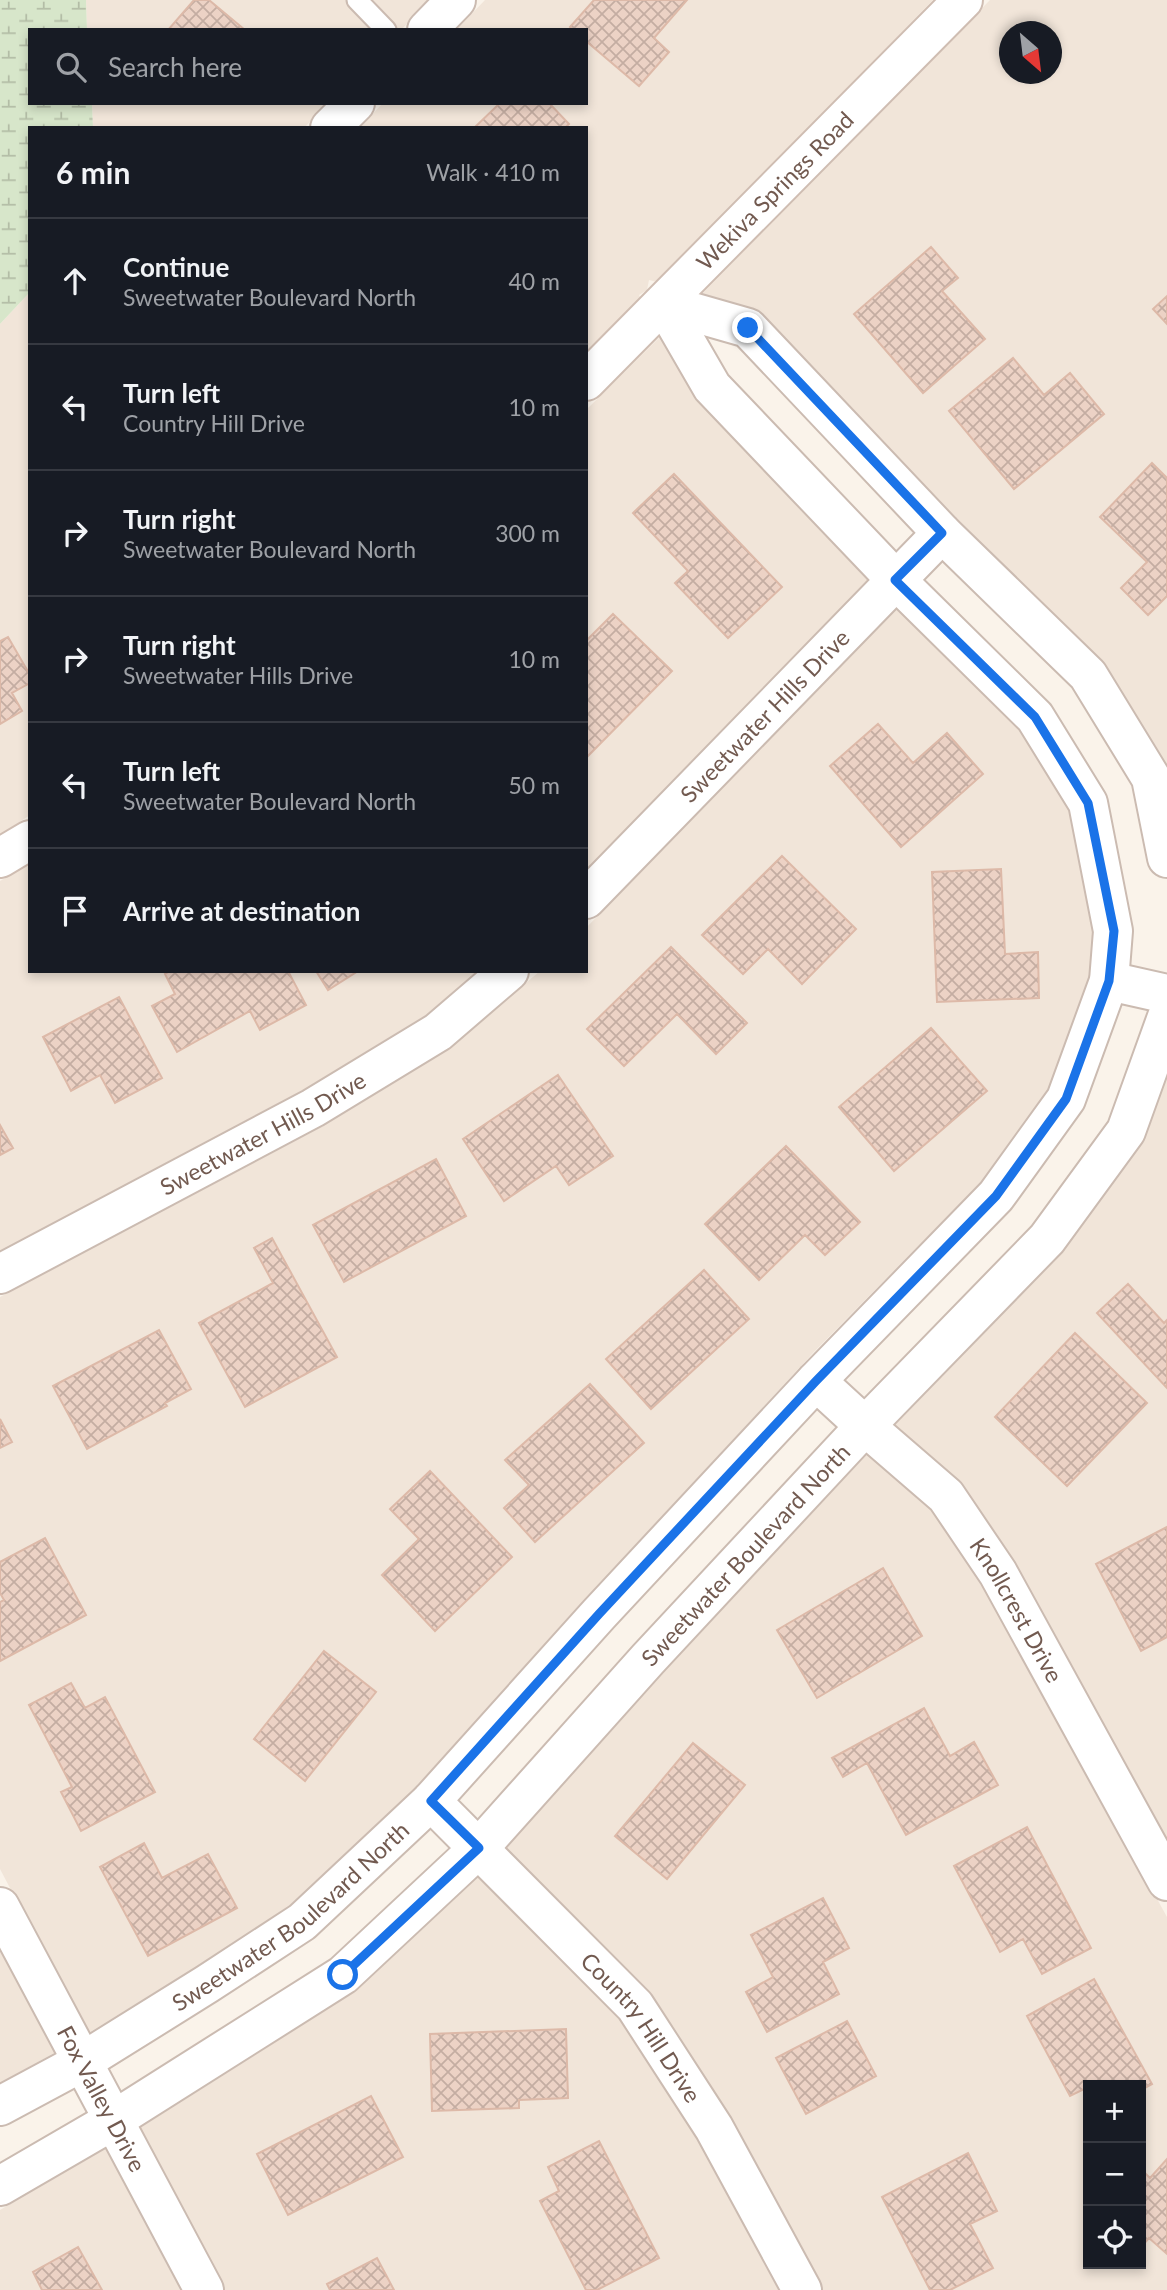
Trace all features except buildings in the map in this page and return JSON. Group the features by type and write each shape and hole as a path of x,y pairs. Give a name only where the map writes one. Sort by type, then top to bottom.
{"street":[{"path":"429,28 456,0"},
{"name":"Wekiva Springs Road","path":"588,379 963,0"},
{"path":"332,126 353,105"},
{"path":"664,304 748,328 942,533 1088,675 1151,778 1167,858"},
{"name":"Sweetwater Boulevard North","path":"0,2106 82,2062 302,1922 431,1801 599,1614 816,1381 996,1196 1066,1099 1109,981 1114,931 1088,803 1035,717 895,580 712,387 664,304"},
{"name":"Sweetwater Hills Drive","path":"588,897 942,533"},
{"path":"0,858 28,841"},
{"name":"Sweetwater Hills Drive","path":"0,1273 313,1108 438,1032 507,973"},
{"path":"1109,981 1167,994"},
{"name":"Sweetwater Boulevard North","path":"0,2186 112,2121 343,1975 479,1848 657,1649 865,1426 1047,1239 1126,1131 1167,1017"},
{"name":"Knollcrest Drive","path":"816,1381 946,1496 998,1573 1167,1881"},
{"name":"Country Hill Drive","path":"431,1801 635,2006 714,2128 802,2290"},
{"name":"Fox Valley Drive","path":"0,1907 204,2290"}],"lane":[{"path":"357,0 384,28"}],"shaded area":[{"path":"86,0 430,0 403,28 87,28"},
{"path":"485,0 933,0 657,282 649,280 647,290 639,295 641,299 588,351 588,126 361,126 381,105 588,105 588,28 458,28"},
{"path":"990,0 1167,0 1167,773 954,519 761,314 751,308 702,294"},
{"path":"92,105 326,105 306,126 93,126"},
{"path":"28,294 28,816 0,835 0,324"},
{"path":"662,335 869,579 588,868 588,408"},
{"path":"897,608 1021,729 1070,809 1094,930 1091,975 1050,1088 981,1182 813,1353 417,1787 289,1906 87,2034 0,1869 0,1297 323,1126 448,1049 538,973 588,973 588,926"},
{"path":"28,865 28,973 476,973 426,1015 303,1090 0,1251 0,881"},
{"path":"1167,1073 1167,1843 893,1427 1061,1254 1141,1144"},
{"path":"868,1453 933,1509 983,1583 1167,1917 1167,2290 823,2290 728,2118 505,1849 662,1674"},
{"path":"480,1875 621,2018 698,2138 782,2290 225,2290 138,2129 354,1992"},
{"path":"0,1946 56,2052 0,2083"},
{"path":"107,2147 184,2290 0,2290 0,2210"}],"green space":[{"path":"0,0 86,0 87,28 28,28 28,105 92,105 93,126 28,126 28,294 0,324"}],"route":[{"path":"343,1975 479,1848 431,1801 599,1614 816,1381 996,1196 1066,1099 1109,981 1114,931 1088,803 1035,717 895,580 942,533 748,328"}]}
